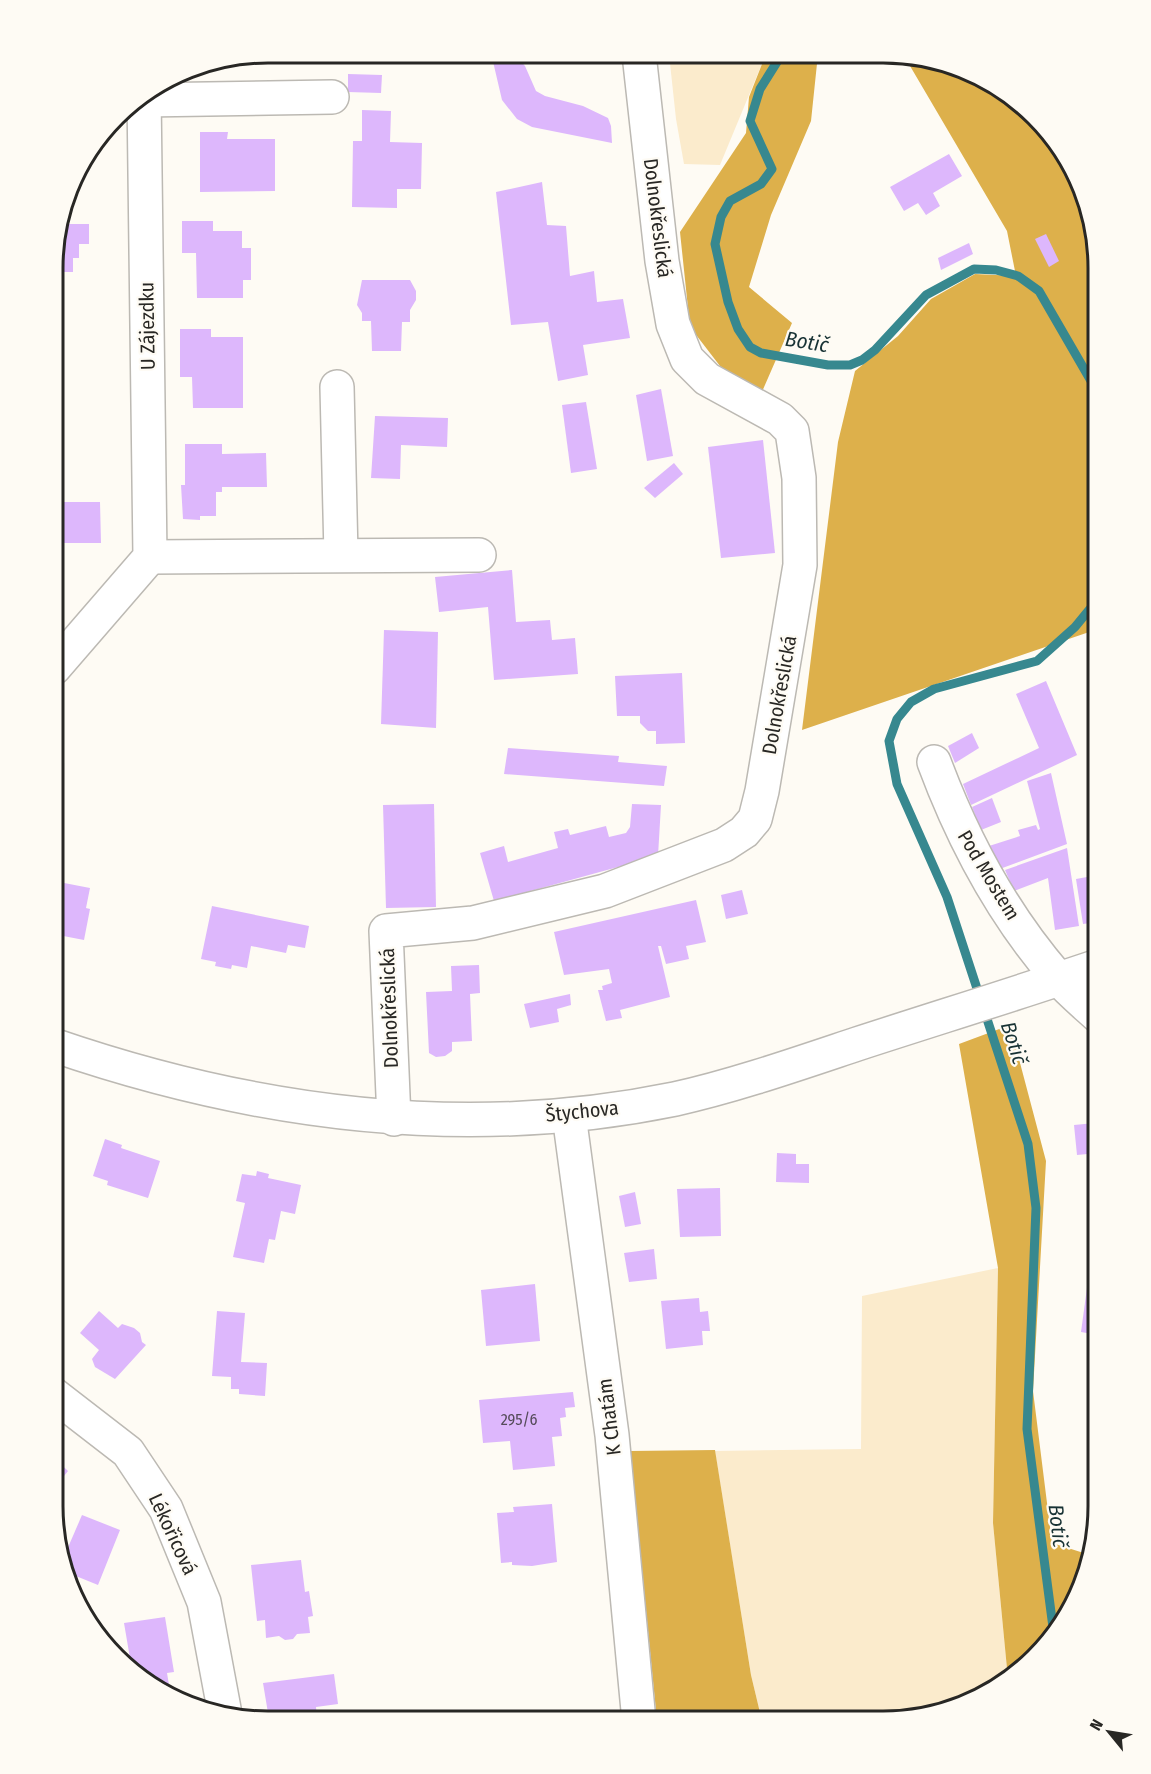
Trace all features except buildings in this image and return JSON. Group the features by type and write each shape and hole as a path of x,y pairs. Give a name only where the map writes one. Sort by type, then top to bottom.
{"street":[{"name":"Dolnokřeslická","path":"394,1119 386,932 473,923 605,891 724,845 744,832 755,819 762,791 800,565 799,489 792,431 780,419 707,379 687,359 674,324 662,261 640,63"},
{"path":"155,97 332,97"},
{"name":"U Zájezdku","path":"144,106 150,557"},
{"path":"337,387 341,555"},
{"path":"63,658 150,557 479,555"},
{"name":"Pod Mostem","path":"934,762 954,815 986,878 1047,983 1088,1010"},
{"name":"Štychova","path":"63,1048 128,1071 278,1104 394,1119 471,1121 569,1115 676,1098 1088,969"},
{"name":"K Chatám","path":"569,1115 612,1434 638,1711"},
{"name":"Lékořicová","path":"63,1402 128,1452 166,1509 204,1602 223,1706"}],"shaded area":[{"path":"670,63 762,63 720,165 684,164"},
{"path":"762,63 817,63 811,121 771,215 749,287 792,323 761,394 720,366 690,327 680,232 746,133 749,97"},
{"path":"909,65 936,70 961,79 986,90 1008,105 1046,143 1061,166 1077,202 1088,255 1088,632 802,730 838,442 855,371 898,336 931,299 975,274 1016,276 1007,231"},
{"path":"1010,1025 1046,1161 1033,1391 1052,1543 1082,1553 1067,1597 1053,1620 1037,1641 1007,1668 993,1523 998,1268 959,1044"},
{"path":"998,1268 993,1523 1007,1668 986,1684 923,1707 896,1711 760,1711 751,1675 715,1451 861,1449 862,1296"},
{"path":"715,1450 751,1675 760,1711 656,1711 630,1451"}],"waterway":[{"name":"Botič","path":"776,63 760,89 750,121 772,169 761,184 730,201 721,217 715,244 728,302 738,329 750,347 761,353 828,365 850,365 862,360 875,350 926,295 974,269 996,270 1018,276 1039,291 1088,376"},
{"name":"Botič","path":"1052,1621 1027,1429 1036,1208 1028,1144 947,897 897,784 889,741 897,719 911,702 934,689 1037,661 1075,627 1088,611"}]}
